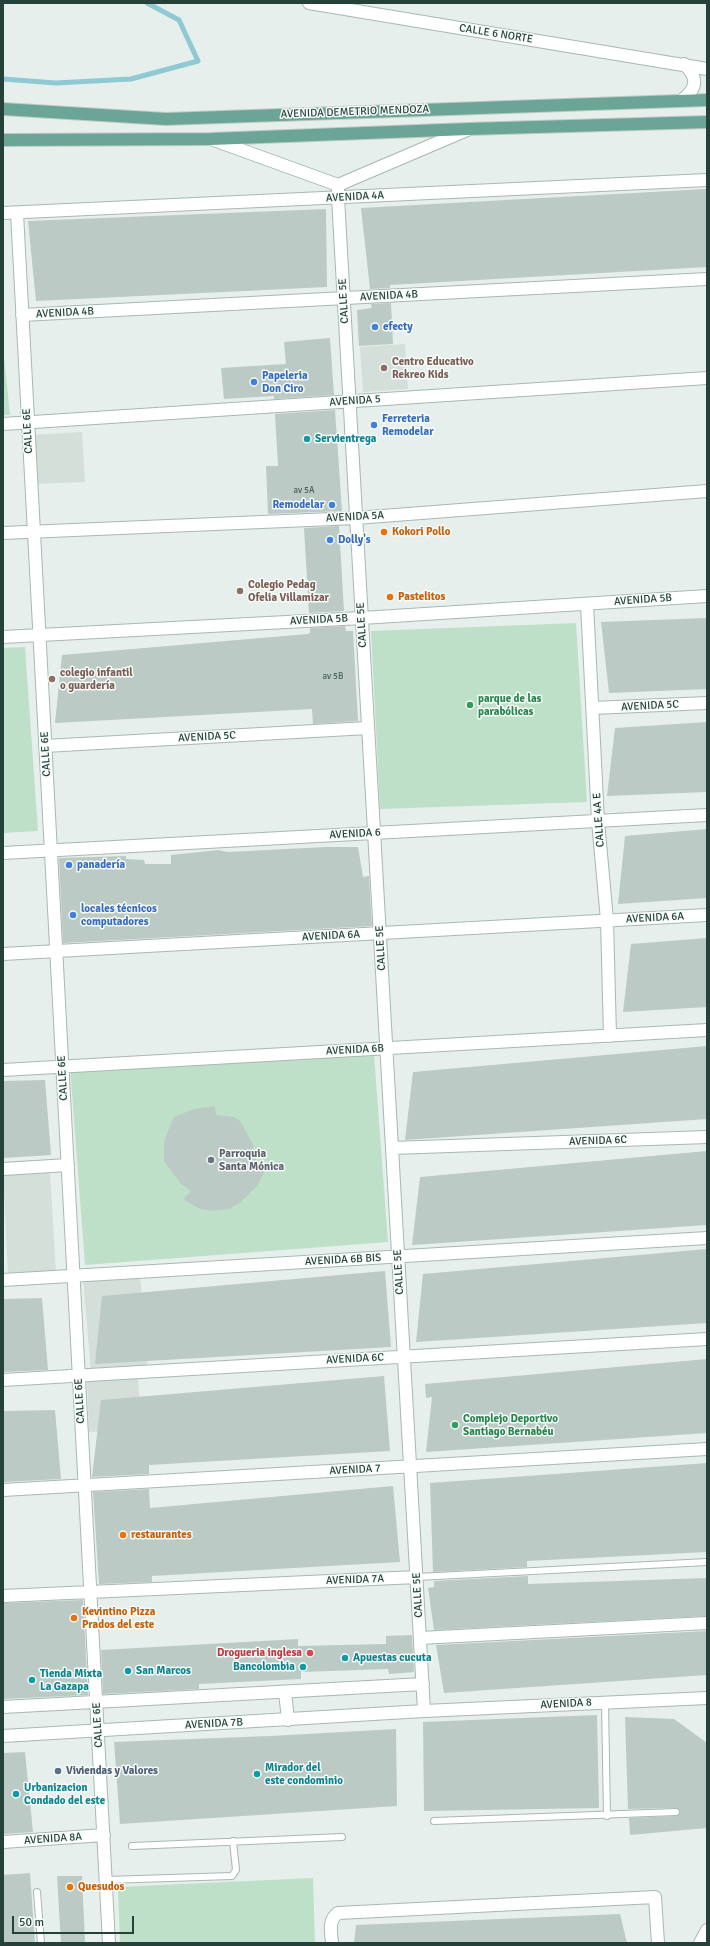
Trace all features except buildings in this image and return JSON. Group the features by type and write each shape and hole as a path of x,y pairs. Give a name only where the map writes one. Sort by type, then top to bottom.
{"main road":[{"name":"AVENIDA DEMETRIO MENDOZA","path":"3,110 166,119 707,100"},
{"name":"AVENIDA DEMETRIO MENDOZA","path":"3,140 211,140 468,129 707,122"}],"street":[{"name":"CALLE 6 NORTE","path":"309,3 707,69"},
{"path":"682,100 691,94 695,83 692,72 684,64"},
{"path":"211,140 338,185 468,129"},
{"name":"AVENIDA 4A","path":"3,214 707,180"},
{"name":"CALLE 5E","path":"338,185 343,298 424,1711"},
{"name":"CALLE 6E","path":"17,213 109,1943"},
{"name":"AVENIDA 4B","path":"22,315 707,279"},
{"name":"AVENIDA 5","path":"3,424 707,378"},
{"name":"AVENIDA 5A","path":"3,533 356,518 707,491"},
{"name":"AVENIDA 5B","path":"3,636 362,618 707,596"},
{"name":"CALLE 4A E","path":"587,604 598,821 607,920 610,1036"},
{"name":"AVENIDA 5C","path":"593,708 707,703"},
{"name":"AVENIDA 5C","path":"45,746 368,728"},
{"name":"AVENIDA 6","path":"3,853 707,815"},
{"name":"AVENIDA 6A","path":"3,954 707,915"},
{"name":"AVENIDA 6B","path":"3,1070 707,1030"},
{"name":"AVENIDA 6C","path":"392,1148 707,1137"},
{"path":"3,1169 68,1165"},
{"name":"AVENIDA 6B BIS","path":"3,1280 707,1238"},
{"name":"AVENIDA 6C","path":"3,1380 707,1339"},
{"name":"AVENIDA 7","path":"3,1490 707,1449"},
{"name":"AVENIDA 7A","path":"3,1596 91,1590 417,1577"},
{"path":"420,1638 707,1623"},
{"path":"3,1707 423,1684"},
{"path":"285,1692 288,1720"},
{"name":"AVENIDA 8","path":"424,1711 707,1698"},
{"name":"AVENIDA 7B","path":"3,1736 424,1711"},
{"name":"AVENIDA 8A","path":"3,1842 104,1835"},
{"path":"332,1943 331,1923 333,1916 338,1913 655,1897 658,1943"},
{"path":"700,1943 707,1930"}],"lane":[{"name":"AVENIDA 7A","path":"417,1577 707,1562"},
{"path":"605,1703 607,1816"},
{"path":"434,1821 607,1816 676,1812"},
{"path":"132,1846 342,1837"},
{"path":"106,1880 232,1876 236,1870 233,1841"},
{"path":"37,1892 41,1943"}],"shaded area":[{"name":"Centro Educativo Rekreo Kids","path":"405,344 408,389 363,392 360,347"},
{"path":"82,432 85,482 35,484 32,435"},
{"path":"50,1173 56,1272 8,1274 3,1175"},
{"path":"140,1274 148,1369 91,1372 83,1278"},
{"path":"138,1378 141,1429 89,1432 87,1381"}],"green space":[{"path":"3,347 10,415 3,415"},
{"path":"576,623 587,802 380,809 371,631"},
{"path":"25,647 38,831 3,833 3,648"},
{"path":"374,1054 388,1242 85,1265 70,1067"},
{"path":"313,1878 315,1943 120,1943 118,1887"}],"waterway":[{"path":"3,79 56,83 131,79 198,61 179,20 147,3"}],"place":[{"name":"efecty","path":"375,327"},
{"name":"Centro Educativo Rekreo Kids","path":"384,368"},
{"name":"Papeleria Don Ciro","path":"254,382"},
{"name":"Ferreteria Remodelar","path":"374,425"},
{"name":"Servientrega","path":"307,439"},
{"name":"Remodelar","path":"332,505"},
{"name":"Kokori Pollo","path":"384,532"},
{"name":"Dolly's","path":"330,540"},
{"name":"Colegio Pedag Ofelia Villamizar","path":"240,591"},
{"name":"Pastelitos","path":"390,597"},
{"name":"colegio infantil o guardería","path":"52,679"},
{"name":"parque de las parabólicas","path":"470,705"},
{"name":"panadería","path":"69,865"},
{"name":"locales técnicos computadores","path":"73,915"},
{"name":"Parroquia Santa Mónica","path":"211,1160"},
{"name":"Complejo Deportivo Santiago Bernabéu","path":"455,1425"},
{"name":"restaurantes","path":"123,1535"},
{"name":"Kevintino Pizza Prados del este","path":"74,1618"},
{"name":"Drogueria inglesa","path":"310,1653"},
{"name":"Apuestas cucuta","path":"345,1658"},
{"name":"Bancolombia","path":"303,1667"},
{"name":"San Marcos","path":"128,1671"},
{"name":"Tienda Mixta La Gazapa","path":"32,1680"},
{"name":"Viviendas y Valores","path":"58,1771"},
{"name":"Mirador del este condominio","path":"257,1774"},
{"name":"Urbanizacion Condado del este","path":"16,1794"},
{"name":"Quesudos","path":"70,1887"}]}
